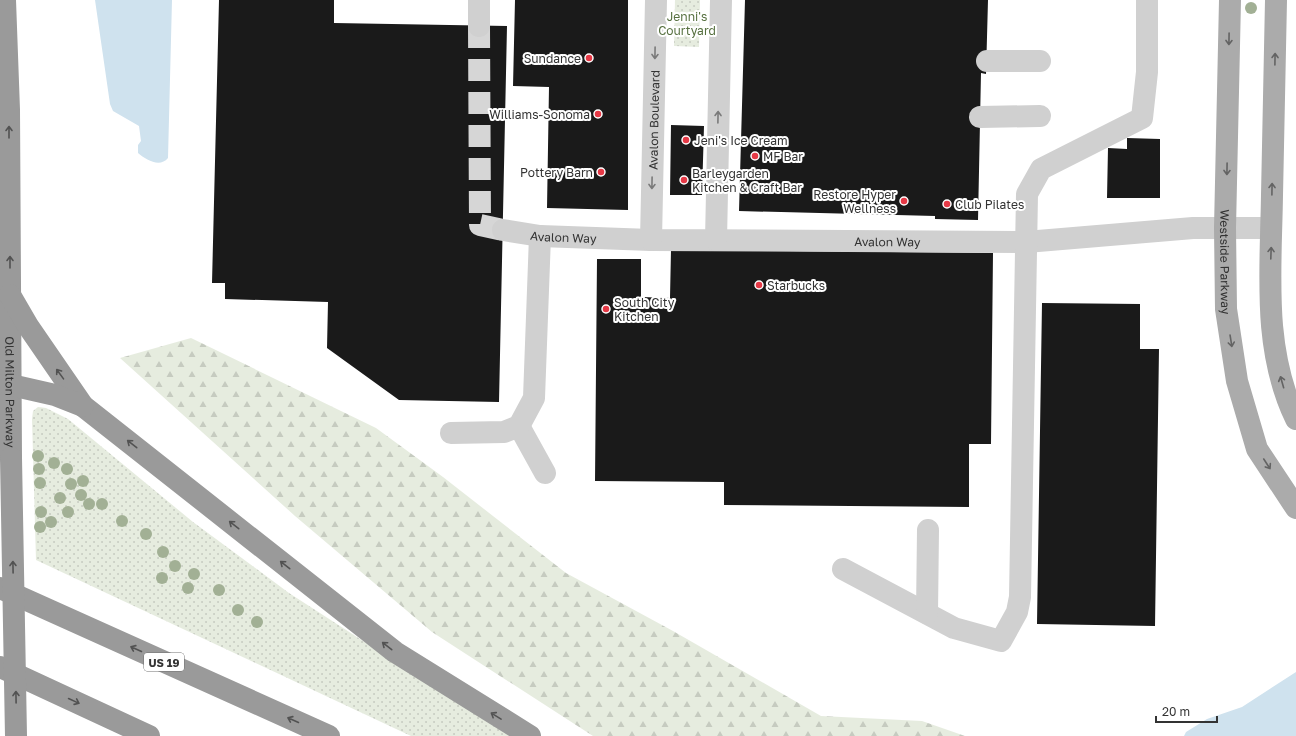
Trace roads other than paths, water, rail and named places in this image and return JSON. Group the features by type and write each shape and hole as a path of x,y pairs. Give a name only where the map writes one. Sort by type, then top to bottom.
{"highway":[{"name":"Old Milton Parkway","path":"5,0 9,110 10,295 5,383 11,458 16,736"},
{"path":"10,295 28,326 83,406"},
{"path":"5,383 55,395 83,406 395,652 530,736"},
{"name":"US 19","path":"0,588 329,736"},
{"path":"0,667 149,736"}],"main road":[{"name":"Westside Parkway","path":"1230,0 1225,228 1226,309 1237,381 1257,449 1296,508"},
{"path":"1276,0 1270,287 1276,362 1287,400 1296,419"}],"street":[{"path":"479,0 479,26"},
{"name":"Avalon Boulevard","path":"651,240 656,0"},
{"path":"716,240 721,0"},
{"path":"843,569 954,628 1001,641 1017,612 1020,597 1027,194 1040,168 1142,118 1148,72 1147,0"},
{"path":"987,61 1040,61"},
{"path":"980,117 1040,116"},
{"name":"Avalon Way","path":"503,230 540,236 651,240 1026,242 1193,228 1271,228"},
{"path":"451,433 504,432 519,426 534,398 540,236"},
{"path":"519,426 545,473"},
{"path":"927,613 928,530"}],"water":[{"path":"95,0 172,0 168,158 165,161 157,163 153,162 138,153 138,145 141,141 139,126 113,111 110,104"},
{"path":"1296,672 1296,736 1184,736 1186,732 1207,719 1242,707"}],"tunnel":[{"path":"479,26 480,225 503,230"}],"place":[{"name":"Sundance","path":"589,58"},
{"name":"Williams-Sonoma","path":"598,114"},
{"name":"Jeni's Ice Cream","path":"686,140"},
{"name":"MF Bar","path":"755,156"},
{"name":"Pottery Barn","path":"601,172"},
{"name":"Barleygarden Kitchen & Craft Bar","path":"684,180"},
{"name":"Restore Hyper Wellness","path":"904,201"},
{"name":"Club Pilates","path":"947,204"},
{"name":"Starbucks","path":"759,285"},
{"name":"South City Kitchen","path":"606,309"}],"park label":[{"name":"Jenni's Courtyard","path":"687,23"}]}
